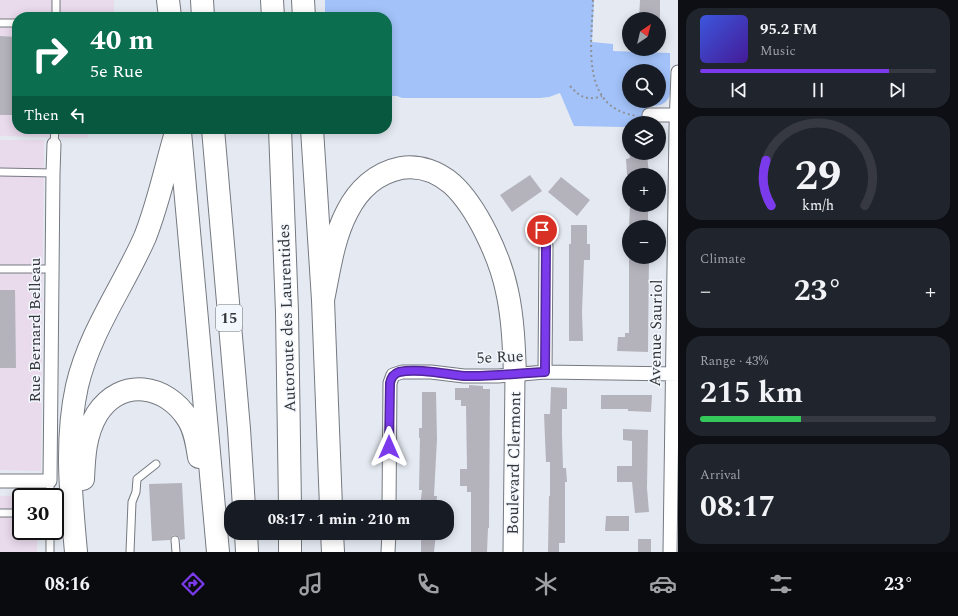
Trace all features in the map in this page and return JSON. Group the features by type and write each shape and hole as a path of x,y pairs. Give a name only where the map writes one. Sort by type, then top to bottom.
{"highway":[{"path":"168,0 169,12"},
{"path":"202,0 203,12"},
{"path":"272,0 273,12"},
{"path":"303,0 304,12"},
{"path":"309,12 310,0"},
{"path":"76,552 69,480 69,455 71,424 77,386 93,339 140,247 149,226 161,188 175,134"},
{"path":"180,134 218,552"},
{"name":"15","path":"213,134 239,422 244,500"},
{"name":"Autoroute des Laurentides","path":"280,134 287,312 290,500"},
{"path":"312,134 323,300 331,500"},
{"path":"323,300 340,228 347,211 360,192 377,178 398,169 417,168 434,172 451,183 460,193 477,218 503,274 513,328 515,375"},
{"path":"76,552 84,458 89,430 98,413 112,399 127,391 141,389 159,393 172,400 182,411 192,426 218,552"},
{"path":"246,540 247,552"},
{"path":"290,540 290,552"},
{"path":"332,540 333,552"}],"street":[{"name":"Avenue Sauriol","path":"670,552 675,374 678,72"},
{"path":"644,115 677,115"},
{"name":"Rue Bernard Belleau","path":"50,481 54,144"},
{"path":"542,230 546,246 545,372"},
{"name":"5e Rue","path":"389,500 390,383 395,374 402,372 431,372 464,376 515,375 545,372 675,374"},
{"name":"Boulevard Clermont","path":"513,552 515,375"},
{"path":"0,481 50,481"},
{"path":"388,552 389,540"}],"lane":[{"path":"56,0 56,12"},
{"path":"0,23 12,23"},
{"name":"Rue Bernard Belleau","path":"54,144 55,134"},
{"path":"0,172 53,173"},
{"path":"0,269 52,269"},
{"path":"130,552 132,502 136,492 137,479 156,464"},
{"path":"50,481 50,488"},
{"path":"0,513 12,513"},
{"path":"50,540 50,552"},
{"path":"175,540 176,552"}],"path":[{"path":"593,0 591,62 595,82 607,103 617,110 644,115"},
{"path":"570,86 579,96 594,98 602,96"}],"shaded area":[{"path":"0,0 114,0 114,12 12,12 12,134 89,134 87,138 0,136"},
{"path":"325,0 594,0 592,42 613,44 613,51 622,51 622,56 666,56 666,53 670,53 670,94 666,102 666,64 622,64 622,108 647,108 646,116 622,116 622,127 574,126 560,93 549,97 540,98 402,98 392,96 392,12 325,12"},
{"path":"0,140 44,140 41,471 0,470"},
{"path":"0,496 12,496 12,540 37,540 37,552 0,552"}],"building":[{"path":"640,0 660,0 660,12 639,12"},
{"path":"0,36 12,37 12,115 0,115"},
{"path":"626,160 648,160 648,168 627,168"},
{"path":"530,175 542,191 512,212 500,195"},
{"path":"561,177 590,200 577,216 548,192"},
{"path":"630,212 648,212 648,220 629,220"},
{"path":"571,225 587,225 587,244 590,244 590,260 584,260 582,312 583,341 569,341 569,244 571,244"},
{"path":"629,264 649,264 648,352 617,351 618,337 625,337 625,333 629,333"},
{"path":"0,290 15,290 16,368 0,368"},
{"path":"469,385 483,386 483,389 490,389 489,528 487,552 471,552 471,492 467,492 467,486 460,486 460,469 467,469 466,406 461,406 461,400 455,400 455,388 469,388"},
{"path":"551,387 567,388 567,409 562,409 563,468 566,468 567,482 565,482 565,543 559,543 559,552 548,552 550,462 546,462 544,414 550,414"},
{"path":"422,392 436,392 437,439 434,496 437,496 437,500 421,500 422,490 419,490 419,428 422,428"},
{"path":"601,395 652,395 651,412 628,411 628,409 601,409"},
{"path":"623,429 648,430 647,488 649,512 635,513 632,482 617,482 617,466 632,466 632,441 623,440"},
{"path":"182,483 185,539 180,540 179,537 175,535 172,536 170,540 152,541 149,484"},
{"path":"606,516 629,516 629,531 605,531"},
{"path":"638,539 651,539 651,552 638,552"},
{"path":"421,540 435,540 434,552 421,552"}],"route":[{"path":"389,447 390,383 395,374 402,372 431,372 464,376 498,376 545,372 546,246 542,230"}]}
